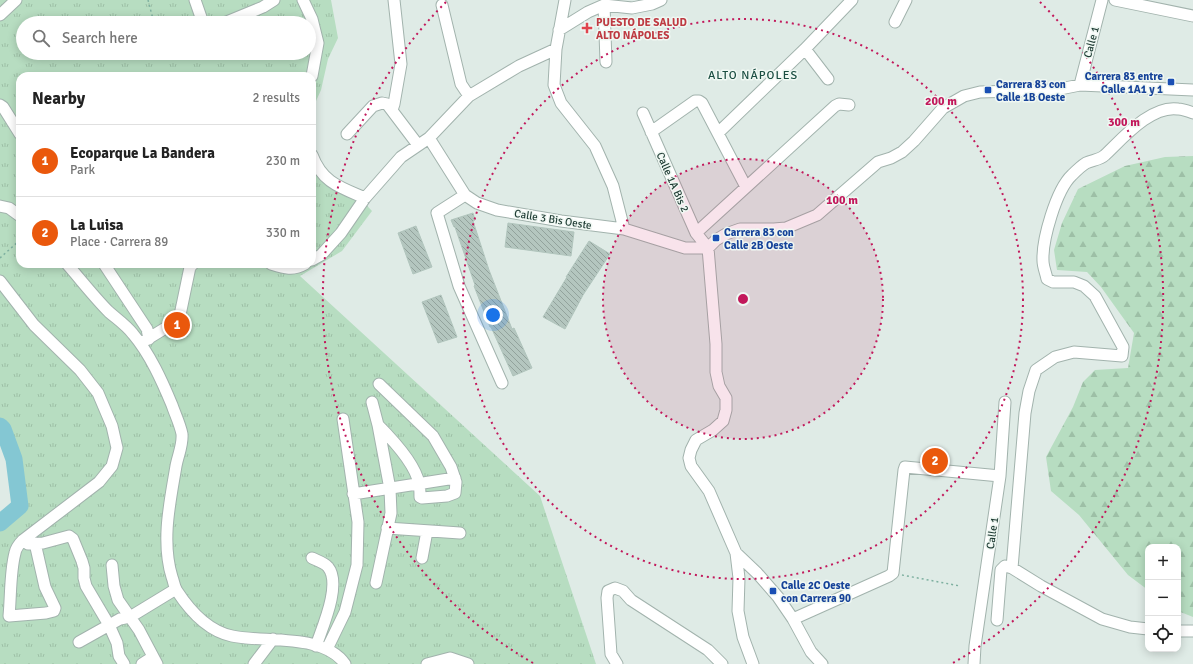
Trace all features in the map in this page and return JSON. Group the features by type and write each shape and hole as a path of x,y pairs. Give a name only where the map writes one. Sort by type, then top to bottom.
{"street":[{"path":"0,16 16,0"},
{"path":"195,0 201,16"},
{"path":"237,16 262,3 274,0"},
{"path":"303,0 311,16"},
{"path":"392,110 400,64 394,0"},
{"path":"565,0 556,49 554,85 561,102 595,146 612,186 624,229"},
{"path":"559,30 588,12 604,6 632,8 652,4 661,0"},
{"path":"718,134 805,49 852,0"},
{"path":"894,22 905,0"},
{"name":"Calle 1","path":"1080,85 1102,0"},
{"path":"1115,0 1193,16"},
{"path":"442,5 461,84 469,96"},
{"path":"604,6 606,62"},
{"path":"316,35 318,43 316,54"},
{"path":"316,258 321,255 341,233 365,198 402,156 429,138 469,96 519,66 556,49"},
{"path":"805,49 828,79"},
{"path":"313,72 315,60"},
{"path":"753,664 743,637 738,611 739,578 736,553 709,491 691,466 689,458 696,440 713,430 723,421 726,410 726,398 719,386 716,372 716,344 708,248 716,240 726,234 740,229 786,228 817,215 878,162 891,158 902,152 914,141 943,108 964,96 980,92 1055,90 1080,85 1193,90"},
{"path":"651,132 695,101 702,103 746,188"},
{"path":"347,134 373,106 382,103 387,104 418,145"},
{"path":"696,233 835,106 839,104 849,106"},
{"path":"0,105 3,107 16,128"},
{"path":"1012,568 1025,413 1029,391 1036,370 1055,357 1074,352 1122,356 1123,347 1095,296 1084,286 1074,282 1053,282 1047,279 1043,262 1048,225 1064,186 1070,176 1086,163 1104,156 1114,145 1144,119 1162,110 1177,108 1193,113"},
{"name":"Calle 1A Bis 2","path":"643,113 696,233 708,248"},
{"name":"Calle 3 Bis Oeste","path":"429,138 465,195 477,203 497,210 561,221 624,229 685,248 708,248"},
{"path":"316,165 323,176 342,188 365,198"},
{"path":"465,195 437,213 460,286 502,383"},
{"path":"0,206 9,208 16,213"},
{"path":"70,268 110,312 133,333 145,341"},
{"path":"107,268 146,329 145,341 165,388 181,432 182,440 176,465 168,519 167,544 169,568 176,589 200,620 213,629 231,636 300,642 316,646 327,649 340,657 345,664"},
{"path":"145,341 172,324 180,315 190,268"},
{"path":"283,268 298,268"},
{"path":"0,281 34,325 80,370 98,394 112,426 117,448 112,466 99,482 18,546 14,559 9,616 54,611 55,608 45,587 35,543"},
{"path":"378,425 389,436 411,465 419,483 420,497 447,496 455,492 455,478 442,450 433,436 379,384"},
{"path":"372,402 378,425 390,489 391,513 376,583"},
{"name":"Calle 1","path":"974,664 975,646 1000,476 1005,402"},
{"path":"327,649 345,612 357,565 358,522 342,420"},
{"path":"793,618 889,576 892,573 905,468 1000,476"},
{"path":"353,494 455,478"},
{"path":"387,528 460,533"},
{"path":"422,558 427,531"},
{"path":"18,546 69,536 73,539 84,568 86,586 109,625 119,656 124,664"},
{"path":"736,553 757,573 778,597 793,618 811,652 822,664"},
{"path":"312,558 328,566 333,576 333,588 329,607 316,646"},
{"path":"112,565 114,586 118,600 139,630 155,661 142,664"},
{"path":"997,620 1001,570 1005,566 1012,568 1041,586 1102,618 1130,627 1145,629"},
{"path":"617,664 611,654 607,598 608,591 615,588 623,591 631,600 642,608 708,650 722,664"},
{"path":"80,642 120,619 130,617 176,589"},
{"path":"1181,631 1193,631"},
{"path":"254,664 273,639"},
{"path":"427,664 450,661 468,664"}],"path":[{"path":"148,0 152,16"},
{"path":"0,258 16,244"},
{"path":"892,573 960,586"}],"green space":[{"path":"0,0 331,0 338,38 328,59 321,90 316,101 316,72 16,72 16,268 313,268 300,276 540,496 596,664 0,664 0,523 20,506 14,459 3,429 0,426"},
{"path":"1193,156 1193,617 1181,612 1181,544 1145,544 1145,588 1128,575 1079,515 1051,491 1046,457 1073,407 1083,382 1095,370 1128,368 1134,333 1101,287 1087,272 1057,270 1054,250 1062,223 1078,189 1125,166 1165,157"},
{"path":"316,160 319,166 356,194 372,211 342,251 316,266"}],"building":[{"path":"473,213 475,220 473,221 489,270 512,329 514,328 532,368 513,376 490,327 474,286 475,285 455,227 451,220"},
{"path":"508,223 574,232 571,256 505,247"},
{"path":"416,226 432,267 413,274 398,233"},
{"path":"589,241 610,254 583,295 565,329 543,317"},
{"path":"441,295 457,337 438,343 422,302"}],"waterway":[{"path":"0,426 3,429 14,459 20,506 0,523"}],"place":[{"name":"PUESTO DE SALUD ALTO NÁPOLES","path":"587,28"},
{"name":"Carrera 83 entre Calle 1A1 y 1","path":"1171,82"},
{"name":"Carrera 83 con Calle 1B Oeste","path":"988,90"},
{"name":"Carrera 83 con Calle 2B Oeste","path":"716,238"},
{"name":"Ecoparque La Bandera","path":"177,325"},
{"name":"La Luisa","path":"935,461"},
{"name":"Calle 2C Oeste con Carrera 90","path":"773,591"}],"district":[{"name":"ALTO NÁPOLES","path":"753,75"}]}
